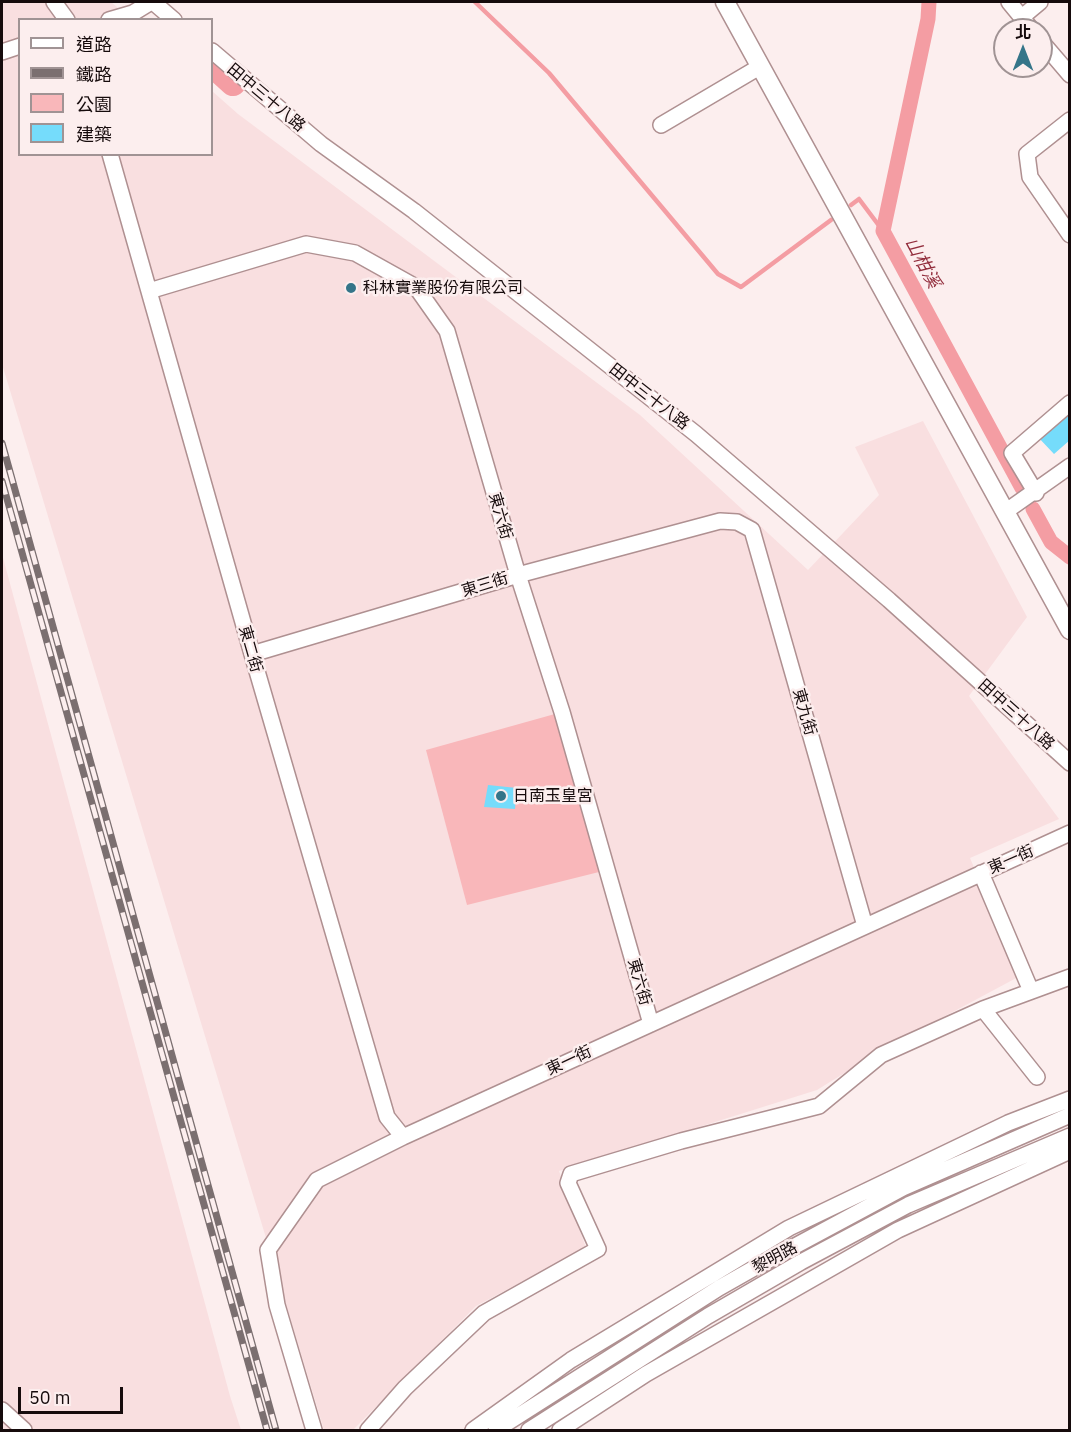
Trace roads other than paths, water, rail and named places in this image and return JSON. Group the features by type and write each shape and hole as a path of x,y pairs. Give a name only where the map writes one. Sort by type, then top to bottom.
{"main road":[{"path":"725,2 1070,630"}],"street":[{"path":"54,2 66,18"},
{"path":"116,18 132,13 152,2 172,18"},
{"path":"1009,2 1022,18 1040,2"},
{"path":"2,52 18,47"},
{"name":"田中三十八路","path":"213,52 321,144 414,211 696,434 890,600 1070,763"},
{"path":"1053,55 1070,75"},
{"path":"661,125 761,66"},
{"path":"1070,120 1027,154 1030,177 1070,235"},
{"name":"東二街","path":"111,156 387,1117 403,1137"},
{"name":"東六街","path":"149,291 306,244 355,253 416,287 447,331 518,575 562,712 651,1024"},
{"path":"1036,492 1012,453 1070,403"},
{"path":"1005,512 1070,466"},
{"name":"東三街","path":"252,654 518,575 720,521"},
{"name":"東九街","path":"720,521 737,522 752,530 865,926"},
{"name":"東一街","path":"314,1431 277,1305 268,1250 316,1180 403,1137 1070,833"},
{"path":"981,873 1031,991"},
{"path":"368,1431 405,1388 484,1313 598,1249 568,1183 571,1174 681,1141 819,1106 881,1054 983,1009 1070,977"},
{"path":"983,1009 1037,1077"},
{"path":"496,1431 713,1283 789,1228 873,1185 1008,1123 1070,1099"},
{"path":"1026,1133 1050,1107"},
{"name":"黎明路","path":"713,1283 756,1267 903,1188 1070,1115"},
{"path":"561,1431 646,1374 783,1293 898,1230 1016,1176 1069,1141"},
{"name":"黎明路","path":"529,1431 708,1316 801,1262 908,1205 1069,1141"},
{"path":"472,1431 571,1360 713,1283"},
{"path":"708,1316 783,1293"},
{"path":"2,1410 24,1431"}],"waterway":[{"path":"475,2 549,73 718,274 741,287 831,220"},
{"name":"山柑溪","path":"929,2 928,19 883,231 1022,488"},
{"path":"213,65 233,83"},
{"path":"851,205 859,199 883,231"},
{"name":"山柑溪","path":"1033,509 1051,542 1070,557"}],"railway":[{"path":"2,443 276,1430"},
{"path":"2,481 267,1430"}],"place":[{"name":"科林實業股份有限公司","path":"351,288"},
{"name":"日南玉皇宮","path":"501,796"}]}
